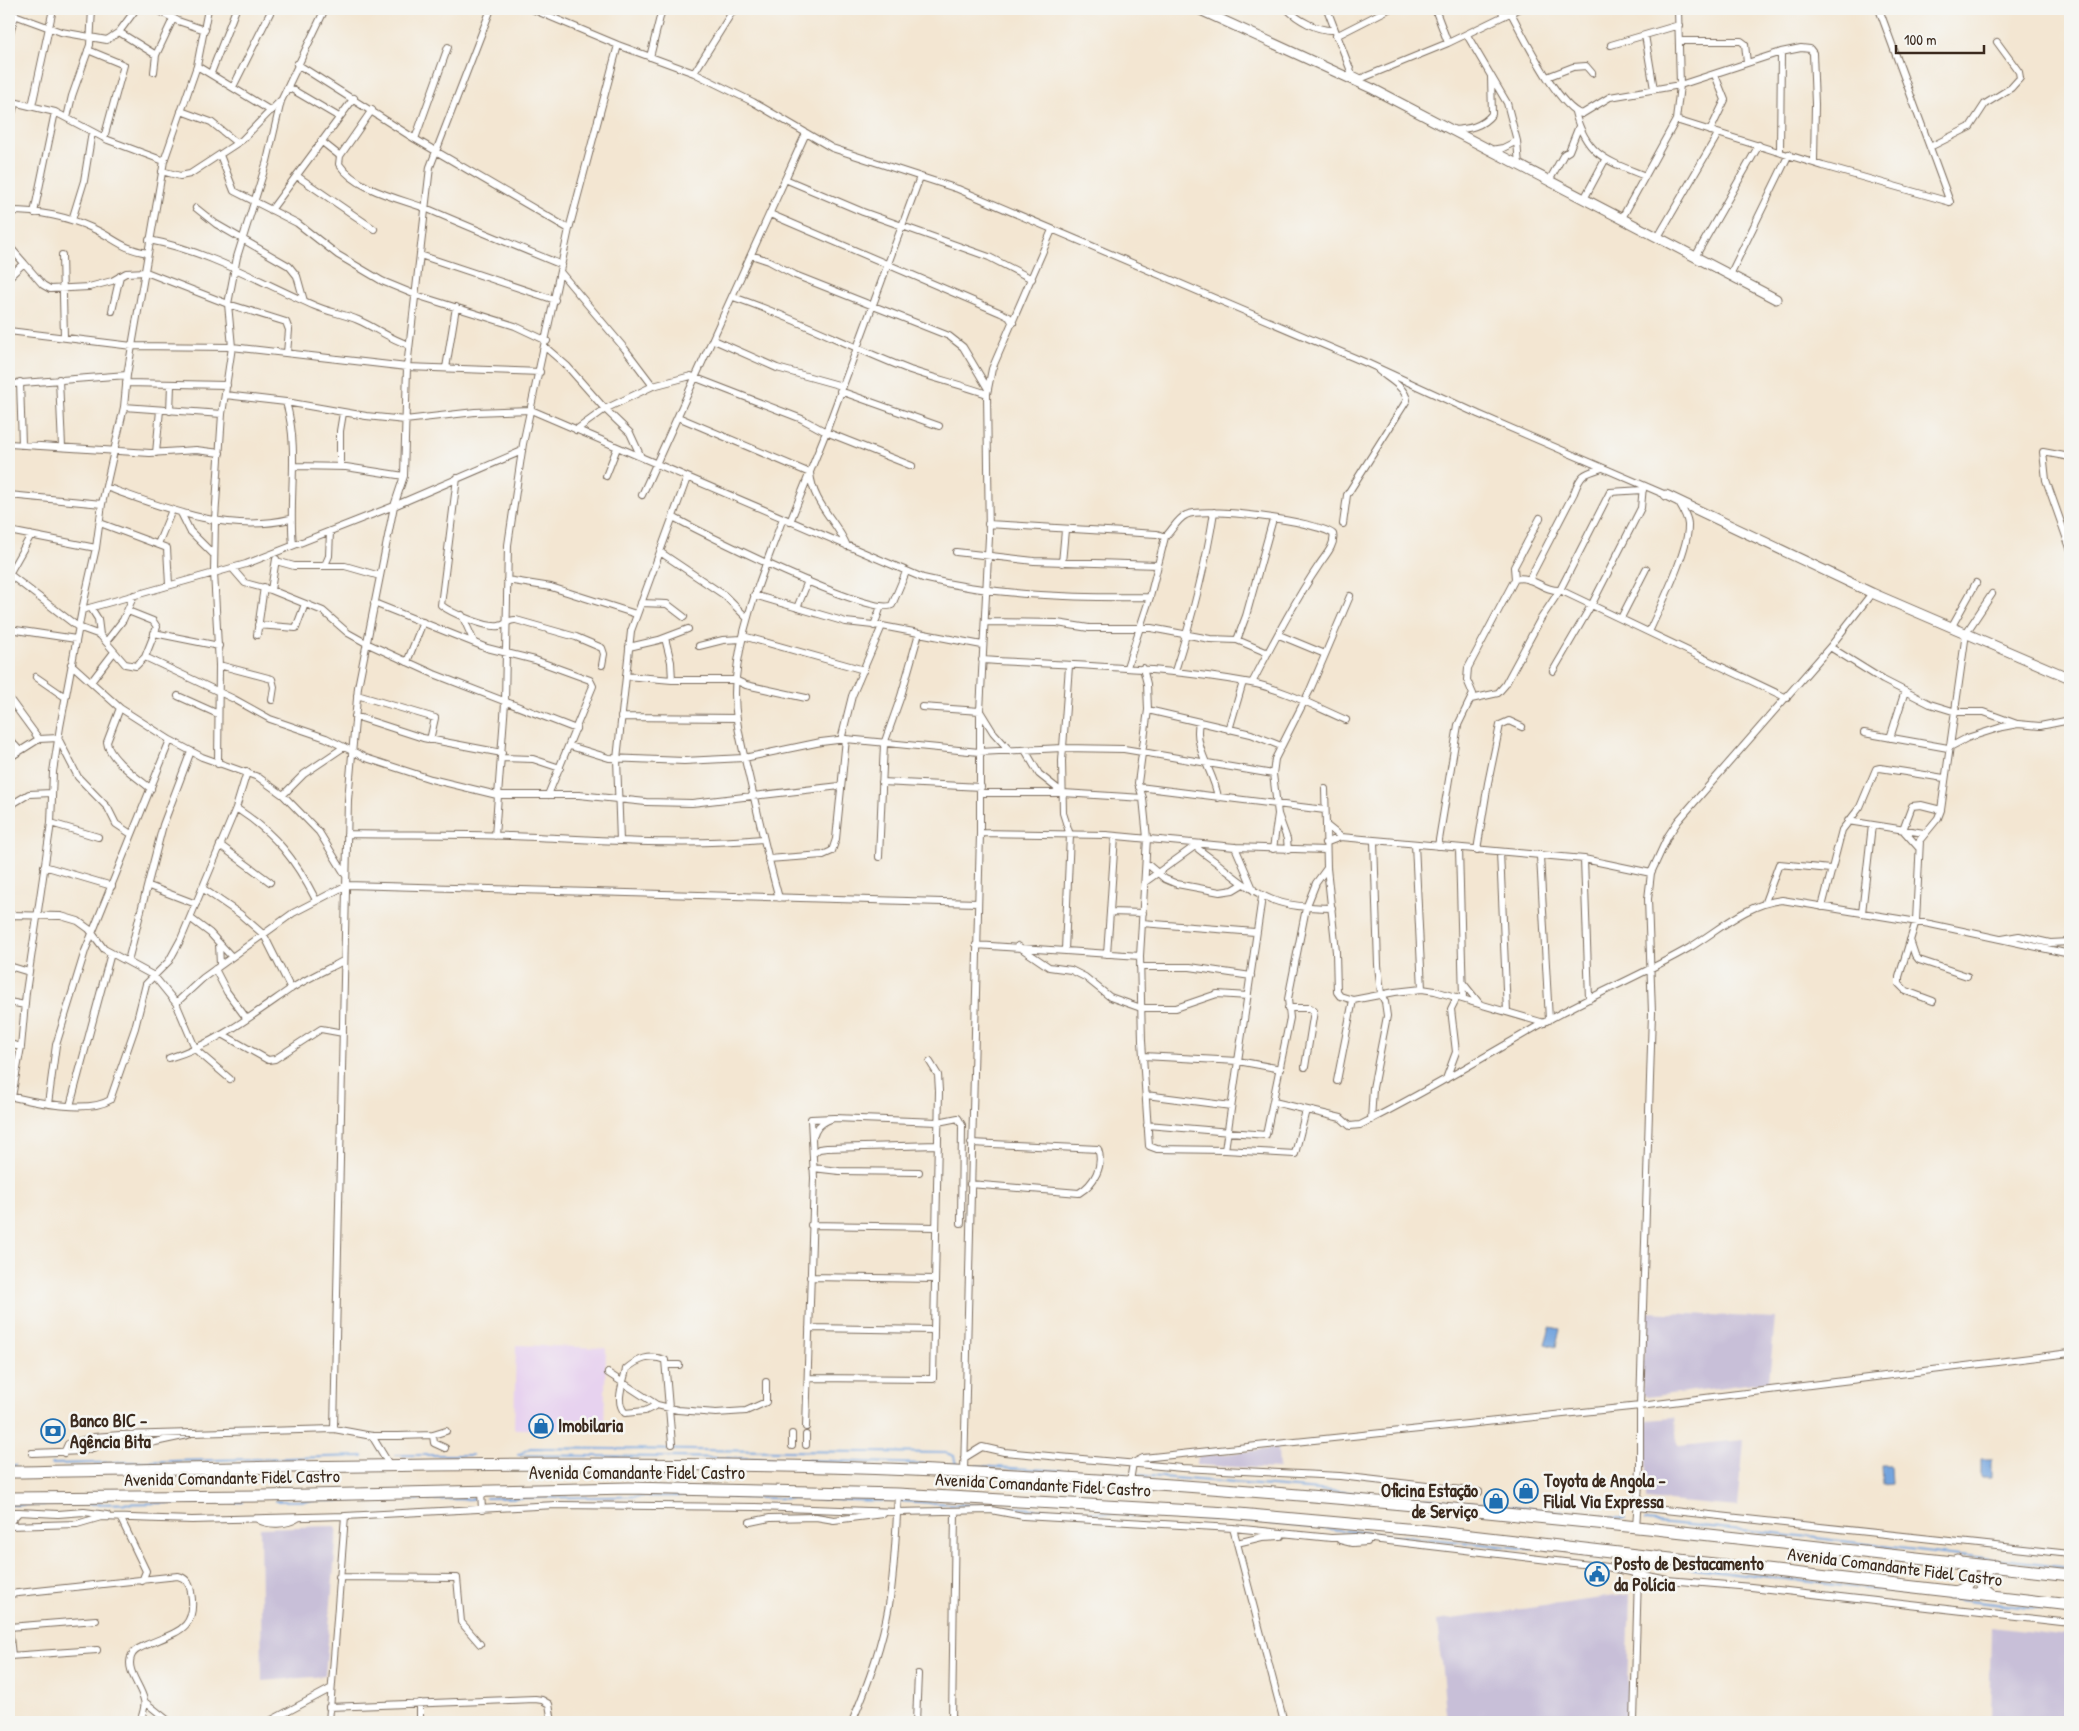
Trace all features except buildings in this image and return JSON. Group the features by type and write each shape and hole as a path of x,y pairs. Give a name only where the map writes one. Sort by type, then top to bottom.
{"highway":[{"name":"Avenida Comandante Fidel Castro","path":"9,1472 389,1464 712,1464 964,1472 1130,1481 1369,1499 1958,1561 2070,1575"},
{"name":"Avenida Comandante Fidel Castro","path":"9,1498 263,1496 629,1488 898,1494 1228,1513 1428,1531 2070,1605"},
{"path":"1616,1552 1630,1562 1638,1574 1645,1564 1660,1557"},
{"path":"1954,1592 1964,1588 1969,1580 1969,1570 1958,1561"},
{"path":"1992,1596 1983,1589 1981,1579 1986,1570 1995,1566"}],"street":[{"path":"32,106 53,9"},
{"path":"67,118 72,96 91,38 92,9"},
{"path":"9,37 12,14 50,29 108,40 119,32 136,9"},
{"path":"156,9 173,19 205,30"},
{"path":"208,9 197,66 164,160 127,374 124,407 102,504 96,548 71,664 53,772 51,823 29,972 21,1047 10,1096 48,1104 70,1106 105,1103 111,1098 135,1028 146,984 169,960 190,918 236,808 247,772"},
{"path":"211,74 236,9"},
{"path":"233,87 272,9"},
{"path":"218,764 220,665 214,555 222,414 232,347 228,304 242,238 255,202 281,101 297,64 325,9"},
{"path":"334,1429 347,834 357,695 394,506 404,476 407,367 430,167 491,9"},
{"path":"532,9 618,45 694,73 753,102 832,148 958,189 1369,364 1643,488 1666,494 1872,593 2070,678"},
{"path":"650,57 662,9"},
{"path":"694,73 734,9"},
{"path":"1198,9 1358,80 1776,299"},
{"path":"1287,9 1300,20 1335,33 1389,9"},
{"path":"1326,9 1352,74 1358,80"},
{"path":"1435,9 1448,43"},
{"path":"1500,9 1504,16"},
{"path":"1358,80 1467,35 1518,9"},
{"path":"1622,218 1676,120 1680,84 1678,9"},
{"path":"1676,120 1950,202 1880,9"},
{"path":"1511,13 1547,77 1575,112 1579,126 1596,153 1605,160 1645,176"},
{"path":"154,72 156,56 173,19"},
{"path":"1611,45 1679,25"},
{"path":"119,32 156,56"},
{"path":"1467,35 1507,103 1517,141 1519,165"},
{"path":"1645,35 1654,89"},
{"path":"1679,41 1741,41 1745,44 1747,63"},
{"path":"1930,147 1970,127 1985,104 2011,88 2020,78 2019,72 1996,42"},
{"path":"495,836 505,703 508,545 522,451 569,229 618,45"},
{"path":"415,139 448,47"},
{"path":"1575,112 1586,113 1610,97 1680,84 1715,75 1781,52 1801,48 1810,49 1813,53 1814,162"},
{"path":"88,50 122,62 124,65 104,138"},
{"path":"1780,151 1781,52"},
{"path":"297,64 354,98 415,139 569,229"},
{"path":"197,66 271,111"},
{"path":"1547,77 1578,66 1586,66 1592,73"},
{"path":"1710,131 1725,100 1715,75"},
{"path":"1453,130 1474,127 1488,120 1492,114 1491,76"},
{"path":"288,87 340,117"},
{"path":"271,210 354,98"},
{"path":"162,171 187,176 220,155 256,128 281,101"},
{"path":"9,124 12,102 32,106 56,112 104,138 164,160"},
{"path":"372,110 340,156 339,164 342,168 364,184 384,194 426,208 562,265"},
{"path":"181,111 211,122 237,143"},
{"path":"34,213 56,112"},
{"path":"1549,181 1564,154 1569,151 1579,126"},
{"path":"72,220 84,181 92,132"},
{"path":"642,495 714,340 806,133"},
{"path":"1658,237 1718,134"},
{"path":"321,141 340,156"},
{"path":"1490,150 1503,148 1517,141"},
{"path":"1695,257 1759,145"},
{"path":"1730,275 1790,154"},
{"path":"220,155 234,191 297,223 338,255 366,272 416,295 516,326 546,344 605,409 630,433 641,457"},
{"path":"1584,198 1605,160"},
{"path":"297,176 374,229"},
{"path":"790,522 826,432 920,177"},
{"path":"785,179 863,212 1002,262 1032,279"},
{"path":"196,208 216,224 242,238 293,271 304,301"},
{"path":"9,211 34,213 72,220 99,231 120,246 148,253"},
{"path":"770,214 1001,313 1009,317 1013,323"},
{"path":"964,1472 981,790 979,752 980,711 988,556 988,392 992,369 1052,230"},
{"path":"149,240 178,246 235,269 304,301 352,318 385,336 410,345"},
{"path":"9,246 43,285 50,289 102,284 120,276 146,272 228,304 252,310 289,324 288,353"},
{"path":"62,255 64,337"},
{"path":"420,255 555,300"},
{"path":"751,255 769,260 795,275 955,340 966,352 988,392"},
{"path":"9,277 24,263"},
{"path":"561,273 625,349 653,386"},
{"path":"112,311 120,276"},
{"path":"733,297 785,316 857,348 928,376 988,392"},
{"path":"446,368 456,307"},
{"path":"9,331 132,346 232,347 407,367 540,372"},
{"path":"714,340 777,368 841,389 939,426"},
{"path":"1343,524 1347,495 1407,400 1406,394 1399,386 1369,364"},
{"path":"9,384 127,374"},
{"path":"576,430 605,409 653,386 683,376 696,376 802,419 826,432 912,466"},
{"path":"59,379 62,447"},
{"path":"20,382 22,445"},
{"path":"126,383 227,386"},
{"path":"170,411 171,385"},
{"path":"226,395 405,420 475,412 531,410 641,457 655,465 923,578 986,592 1085,598 1150,597"},
{"path":"286,402 294,444 290,520 293,545"},
{"path":"124,407 222,414"},
{"path":"156,453 160,410"},
{"path":"340,467 340,431 343,412"},
{"path":"678,417 810,473"},
{"path":"9,444 156,453 196,450 220,453"},
{"path":"606,476 617,448"},
{"path":"82,610 232,568 330,532 522,451"},
{"path":"2070,457 2043,452 2046,480 2070,548"},
{"path":"294,466 340,467 404,476"},
{"path":"1529,580 1581,475 1602,468"},
{"path":"810,473 818,502 836,524 847,546"},
{"path":"457,478 440,602 443,607 484,625 497,627 516,620 594,644 603,651 602,665"},
{"path":"620,841 617,759 629,647 636,614 688,478"},
{"path":"106,487 181,513 263,524 290,520"},
{"path":"1471,699 1494,695 1502,690 1540,620 1560,590 1610,492 1643,488"},
{"path":"1553,671 1592,604 1641,508 1643,488"},
{"path":"9,495 102,504"},
{"path":"1649,632 1675,572 1687,535 1688,521 1678,500"},
{"path":"158,544 172,510"},
{"path":"1175,671 1187,635 1208,549 1214,512"},
{"path":"1127,667 1150,597 1165,537 1185,515 1214,512 1273,519 1321,528 1332,533 1334,537 1252,683"},
{"path":"181,513 190,531 214,555"},
{"path":"673,517 703,533 842,596 882,606 890,606 906,572"},
{"path":"779,898 762,839 744,758 737,718 735,680 747,618 783,518"},
{"path":"1438,846 1458,725 1471,699 1472,688 1467,680 1468,668 1516,578 1514,567 1540,518"},
{"path":"1237,640 1246,616 1273,519"},
{"path":"100,523 158,544 169,552 169,585"},
{"path":"988,524 1157,534 1165,537"},
{"path":"1062,563 1065,530"},
{"path":"9,531 96,548"},
{"path":"325,565 329,556 330,532"},
{"path":"31,535 9,574 78,627 100,635 114,652 130,666 136,666 145,657 156,627 153,621 128,611"},
{"path":"257,635 278,551"},
{"path":"660,552 724,595 747,618"},
{"path":"956,552 1062,563 1158,565"},
{"path":"276,561 294,566 344,566 380,576"},
{"path":"232,568 245,583 268,589 322,611 348,633 406,662 576,730"},
{"path":"1621,618 1646,569"},
{"path":"1516,578 1529,580 1548,589 1560,590 1592,604 1787,698"},
{"path":"507,580 551,587 636,614"},
{"path":"797,608 808,581"},
{"path":"1952,626 1976,584"},
{"path":"1636,1527 1640,1469 1640,1406 1652,1013 1647,912 1651,873 1668,836 1678,821 1787,698 1872,593"},
{"path":"1933,1001 1906,991 1899,984 1916,921 1919,848 1924,833 1938,818 1941,810 1948,748 1956,712 1966,633 1992,594"},
{"path":"106,642 128,611 134,595"},
{"path":"754,595 846,622 882,626 982,645"},
{"path":"1273,849 1278,814 1273,774 1275,760 1350,596"},
{"path":"374,603 507,654 534,660 590,680 593,686 570,746 548,795"},
{"path":"641,603 667,604 684,617"},
{"path":"258,625 296,628 305,604"},
{"path":"874,626 882,606"},
{"path":"91,608 98,619 100,635"},
{"path":"462,615 474,642"},
{"path":"406,662 424,622"},
{"path":"985,622 1057,623 1089,628 1140,627 1187,635 1237,640 1268,652"},
{"path":"458,636 484,625"},
{"path":"768,859 827,854 832,851 836,839 844,739 852,696 882,626"},
{"path":"629,647 665,638 688,628"},
{"path":"9,629 76,640"},
{"path":"154,633 218,646"},
{"path":"879,857 884,744 901,696 919,633"},
{"path":"1279,635 1324,654"},
{"path":"665,638 671,662 672,680"},
{"path":"700,646 723,640 742,638 864,670"},
{"path":"1830,647 1930,704 1956,712 1976,711 2018,724 2040,726 2070,720"},
{"path":"91,682 114,652"},
{"path":"145,657 219,692 270,719 352,750 366,758 408,772 497,795 548,795 618,798 646,802 692,803 840,786"},
{"path":"982,660 1069,666 1143,668 1252,683 1303,701 1346,720"},
{"path":"71,664 120,708 170,740 218,764 247,772 283,795 319,832 347,877"},
{"path":"220,665 272,680 274,686 272,700"},
{"path":"1064,950 1070,835 1063,813 1063,748 1069,666"},
{"path":"1143,668 1148,684 1148,710 1139,787 1143,798 1147,838 1140,966 1148,1143 1154,1149 1225,1150 1295,1154 1298,1152 1306,1110"},
{"path":"626,676 672,680 735,680 746,685 806,698"},
{"path":"36,678 65,697"},
{"path":"1230,730 1242,682"},
{"path":"1890,738 1905,691"},
{"path":"357,695 435,718 430,740"},
{"path":"178,696 218,714"},
{"path":"9,698 39,739"},
{"path":"922,707 980,711"},
{"path":"120,708 107,742 107,747 112,756 151,789"},
{"path":"1148,710 1251,734 1282,746"},
{"path":"980,711 993,732 1010,751"},
{"path":"355,716 430,740 502,755 533,759 560,768"},
{"path":"621,717 737,718"},
{"path":"1477,850 1500,725 1509,721 1522,727"},
{"path":"1199,723 1198,739 1206,764 1215,783 1218,798"},
{"path":"1864,733 1948,748 1981,733 2018,724"},
{"path":"9,758 39,739 58,738"},
{"path":"58,738 78,777 108,808 116,824 131,834"},
{"path":"9,739 20,750"},
{"path":"570,746 617,759 684,761 744,758 844,739 979,752 1063,748 1143,750 1206,764 1273,774"},
{"path":"48,1104 56,1045 85,951 170,740"},
{"path":"283,795 304,774 344,747"},
{"path":"1025,750 1039,774 1063,793"},
{"path":"128,961 149,886 163,825 191,751"},
{"path":"1822,907 1830,869 1842,830 1860,807 1877,768 1944,778"},
{"path":"882,782 981,790 1143,798"},
{"path":"1139,787 1325,810"},
{"path":"1325,789 1327,868 1336,952 1337,992 1342,998 1353,1000 1381,994 1422,989 1547,1021"},
{"path":"9,806 29,794 52,793"},
{"path":"1903,830 1913,805 1941,810"},
{"path":"236,808 282,845 298,866 316,900"},
{"path":"1278,814 1288,839 1298,850"},
{"path":"1848,821 1924,833"},
{"path":"51,823 98,836"},
{"path":"1326,825 1340,837 1584,859 1651,873"},
{"path":"1862,913 1872,825"},
{"path":"1903,830 1919,848"},
{"path":"980,833 1115,836 1194,844 1288,850 1326,847 1340,837"},
{"path":"347,834 495,836 620,841 741,842 762,839"},
{"path":"1107,954 1115,836"},
{"path":"1288,839 1288,850"},
{"path":"1371,1120 1372,1088 1387,1016 1385,1002 1381,994 1374,841"},
{"path":"1145,882 1158,874 1194,844"},
{"path":"1194,844 1262,897 1278,903 1306,908 1332,908"},
{"path":"1415,844 1422,989"},
{"path":"220,845 270,882"},
{"path":"1235,847 1255,893"},
{"path":"1446,1079 1456,1052 1451,1009 1460,998 1463,983 1459,848"},
{"path":"1500,852 1507,1012"},
{"path":"1540,856 1547,1021"},
{"path":"1584,859 1589,999"},
{"path":"1146,863 1158,874 1177,884 1220,892 1233,890 1243,884"},
{"path":"1765,902 1779,864 1830,869"},
{"path":"44,866 112,886"},
{"path":"1147,1124 1266,1135 1290,1018 1288,999 1298,942 1306,908 1316,883 1327,868"},
{"path":"176,1003 191,987 231,956 302,907 347,885 978,903"},
{"path":"149,886 196,904"},
{"path":"202,888 240,914 264,934 291,989"},
{"path":"1225,1150 1251,976 1255,932 1262,897"},
{"path":"1274,1102 1341,1118 1353,1127 1371,1120 1547,1021 1689,948 1732,920 1765,902 1782,900 1916,921 2070,954"},
{"path":"1110,912 1143,914"},
{"path":"9,928 10,915 70,918 83,924 99,944 111,953 154,976 176,1003 196,1050 230,1079"},
{"path":"190,918 220,943 231,956"},
{"path":"1142,923 1255,932"},
{"path":"2001,939 2019,936 2050,943 2070,942"},
{"path":"1910,940 1915,955 1919,960 1967,976"},
{"path":"220,943 218,967 227,992 247,1020"},
{"path":"976,944 1140,956"},
{"path":"1018,946 1049,966 1071,970 1084,977 1110,997 1141,1008 1176,1008 1217,994 1248,996"},
{"path":"70,1106 111,953"},
{"path":"169,1058 196,1050 224,1035 291,989 344,960"},
{"path":"9,966 29,972"},
{"path":"1140,966 1190,967 1251,976"},
{"path":"1463,983 1480,1004"},
{"path":"1337,1081 1353,1000"},
{"path":"9,1002 25,1005"},
{"path":"1288,1008 1310,1008 1314,1011 1305,1067"},
{"path":"224,1035 268,1060 275,1059 321,1028 343,1033"},
{"path":"9,1044 21,1047"},
{"path":"1143,1056 1238,1062 1280,1069"},
{"path":"808,1378 932,1378 939,1082 935,1067 930,1062"},
{"path":"1146,1095 1231,1106"},
{"path":"806,1445 813,1168 811,1118 938,1122 958,1118 962,1125 961,1223"},
{"path":"812,1142 816,1130 824,1122 834,1118"},
{"path":"970,1184 1079,1193 1097,1175 1100,1155 1098,1148 971,1143"},
{"path":"813,1154 819,1149 827,1148 938,1145"},
{"path":"813,1168 839,1171 920,1172"},
{"path":"812,1225 936,1227"},
{"path":"810,1277 935,1279"},
{"path":"809,1328 934,1330"},
{"path":"1133,1463 1143,1458 1640,1406 2070,1354"},
{"path":"657,1405 645,1411 625,1413 621,1409 620,1389 624,1383 626,1369 639,1360 652,1356 666,1360 672,1444"},
{"path":"666,1365 679,1365"},
{"path":"608,1373 657,1405 716,1413 746,1411 766,1402 766,1382"},
{"path":"64,1453 68,1444 76,1441 120,1434 334,1429 372,1436 433,1435 446,1431"},
{"path":"76,1441 141,1445 199,1432"},
{"path":"792,1434 792,1446"},
{"path":"433,1435 434,1443 445,1448"},
{"path":"372,1436 389,1464"},
{"path":"32,1453 84,1451 105,1444"},
{"path":"964,1458 982,1446 1004,1452 1182,1468 1340,1476 1479,1492"},
{"path":"1130,1481 1133,1463"},
{"path":"481,1491 482,1510"},
{"path":"852,1722 872,1668 889,1606 898,1494"},
{"path":"9,1525 77,1524 101,1517 121,1519 345,1516 556,1505 770,1508 816,1514 834,1520 897,1512 991,1510 1023,1516 1233,1528 1308,1535 1352,1543 1382,1541 1607,1567 1667,1580 1751,1587 2070,1623"},
{"path":"1637,1507 2070,1554"},
{"path":"770,1508 784,1519"},
{"path":"9,1512 51,1514 96,1513 121,1519"},
{"path":"9,1525 19,1512"},
{"path":"952,1722 955,1512"},
{"path":"51,1514 77,1524"},
{"path":"750,1522 761,1519 784,1519 816,1514"},
{"path":"328,1722 345,1516"},
{"path":"121,1519 146,1571 142,1581"},
{"path":"1233,1528 1284,1722"},
{"path":"1238,1543 1262,1537 1308,1535"},
{"path":"1634,1722 1638,1574"},
{"path":"9,1594 181,1576 189,1583 193,1608 192,1616 187,1626 137,1649 132,1654 130,1668 145,1702 170,1722"},
{"path":"339,1577 456,1578 461,1622 480,1644"},
{"path":"96,1620 9,1627 11,1656 97,1650"},
{"path":"916,1722 918,1674"},
{"path":"268,1722 330,1689"},
{"path":"329,1707 542,1700 551,1708 552,1722"},
{"path":"140,1722 145,1702"},
{"path":"420,1703 420,1722"}],"shaded area":[{"path":"1645,1312 1775,1318 1769,1381 1647,1397 1642,1393"},
{"path":"516,1345 606,1348 604,1430 514,1429"},
{"path":"1675,1418 1677,1443 1680,1446 1744,1440 1738,1507 1646,1499 1646,1420"},
{"path":"1278,1448 1279,1469 1197,1465 1198,1457"},
{"path":"334,1526 337,1530 325,1676 262,1681 260,1528"},
{"path":"1630,1594 1626,1722 1447,1722 1437,1621"},
{"path":"1992,1627 2070,1636 2070,1722 1990,1722"}],"water":[{"path":"1550,1327 1560,1329 1556,1347 1545,1344"},
{"path":"1981,1459 1992,1459 1992,1478 1981,1478"},
{"path":"1881,1466 1891,1466 1892,1484 1882,1485"}],"waterway":[{"path":"518,1455 530,1448 946,1453 954,1456 956,1465"},
{"path":"395,1455 472,1455"},
{"path":"518,1455 737,1458 959,1465"},
{"path":"52,1464 363,1456"},
{"path":"9,1465 15,1465"},
{"path":"975,1466 1126,1474"},
{"path":"1137,1475 1489,1504"},
{"path":"486,1498 689,1496 893,1501"},
{"path":"275,1501 475,1499"},
{"path":"901,1501 1259,1522 1532,1549"},
{"path":"9,1505 243,1502"},
{"path":"1501,1505 1564,1512"},
{"path":"1579,1514 1625,1519"},
{"path":"1646,1521 1774,1533 2070,1568"},
{"path":"1660,1564 2070,1613"}],"place":[{"name":"Imobilaria","path":"541,1426"},
{"name":"Banco BIC - Agência Bita","path":"53,1431"},
{"name":"Toyota de Angola - Filial Via Expressa","path":"1526,1491"},
{"name":"Oficina Estação de Serviço","path":"1496,1501"},
{"name":"Posto de Destacamento da Polícia","path":"1597,1574"}]}
